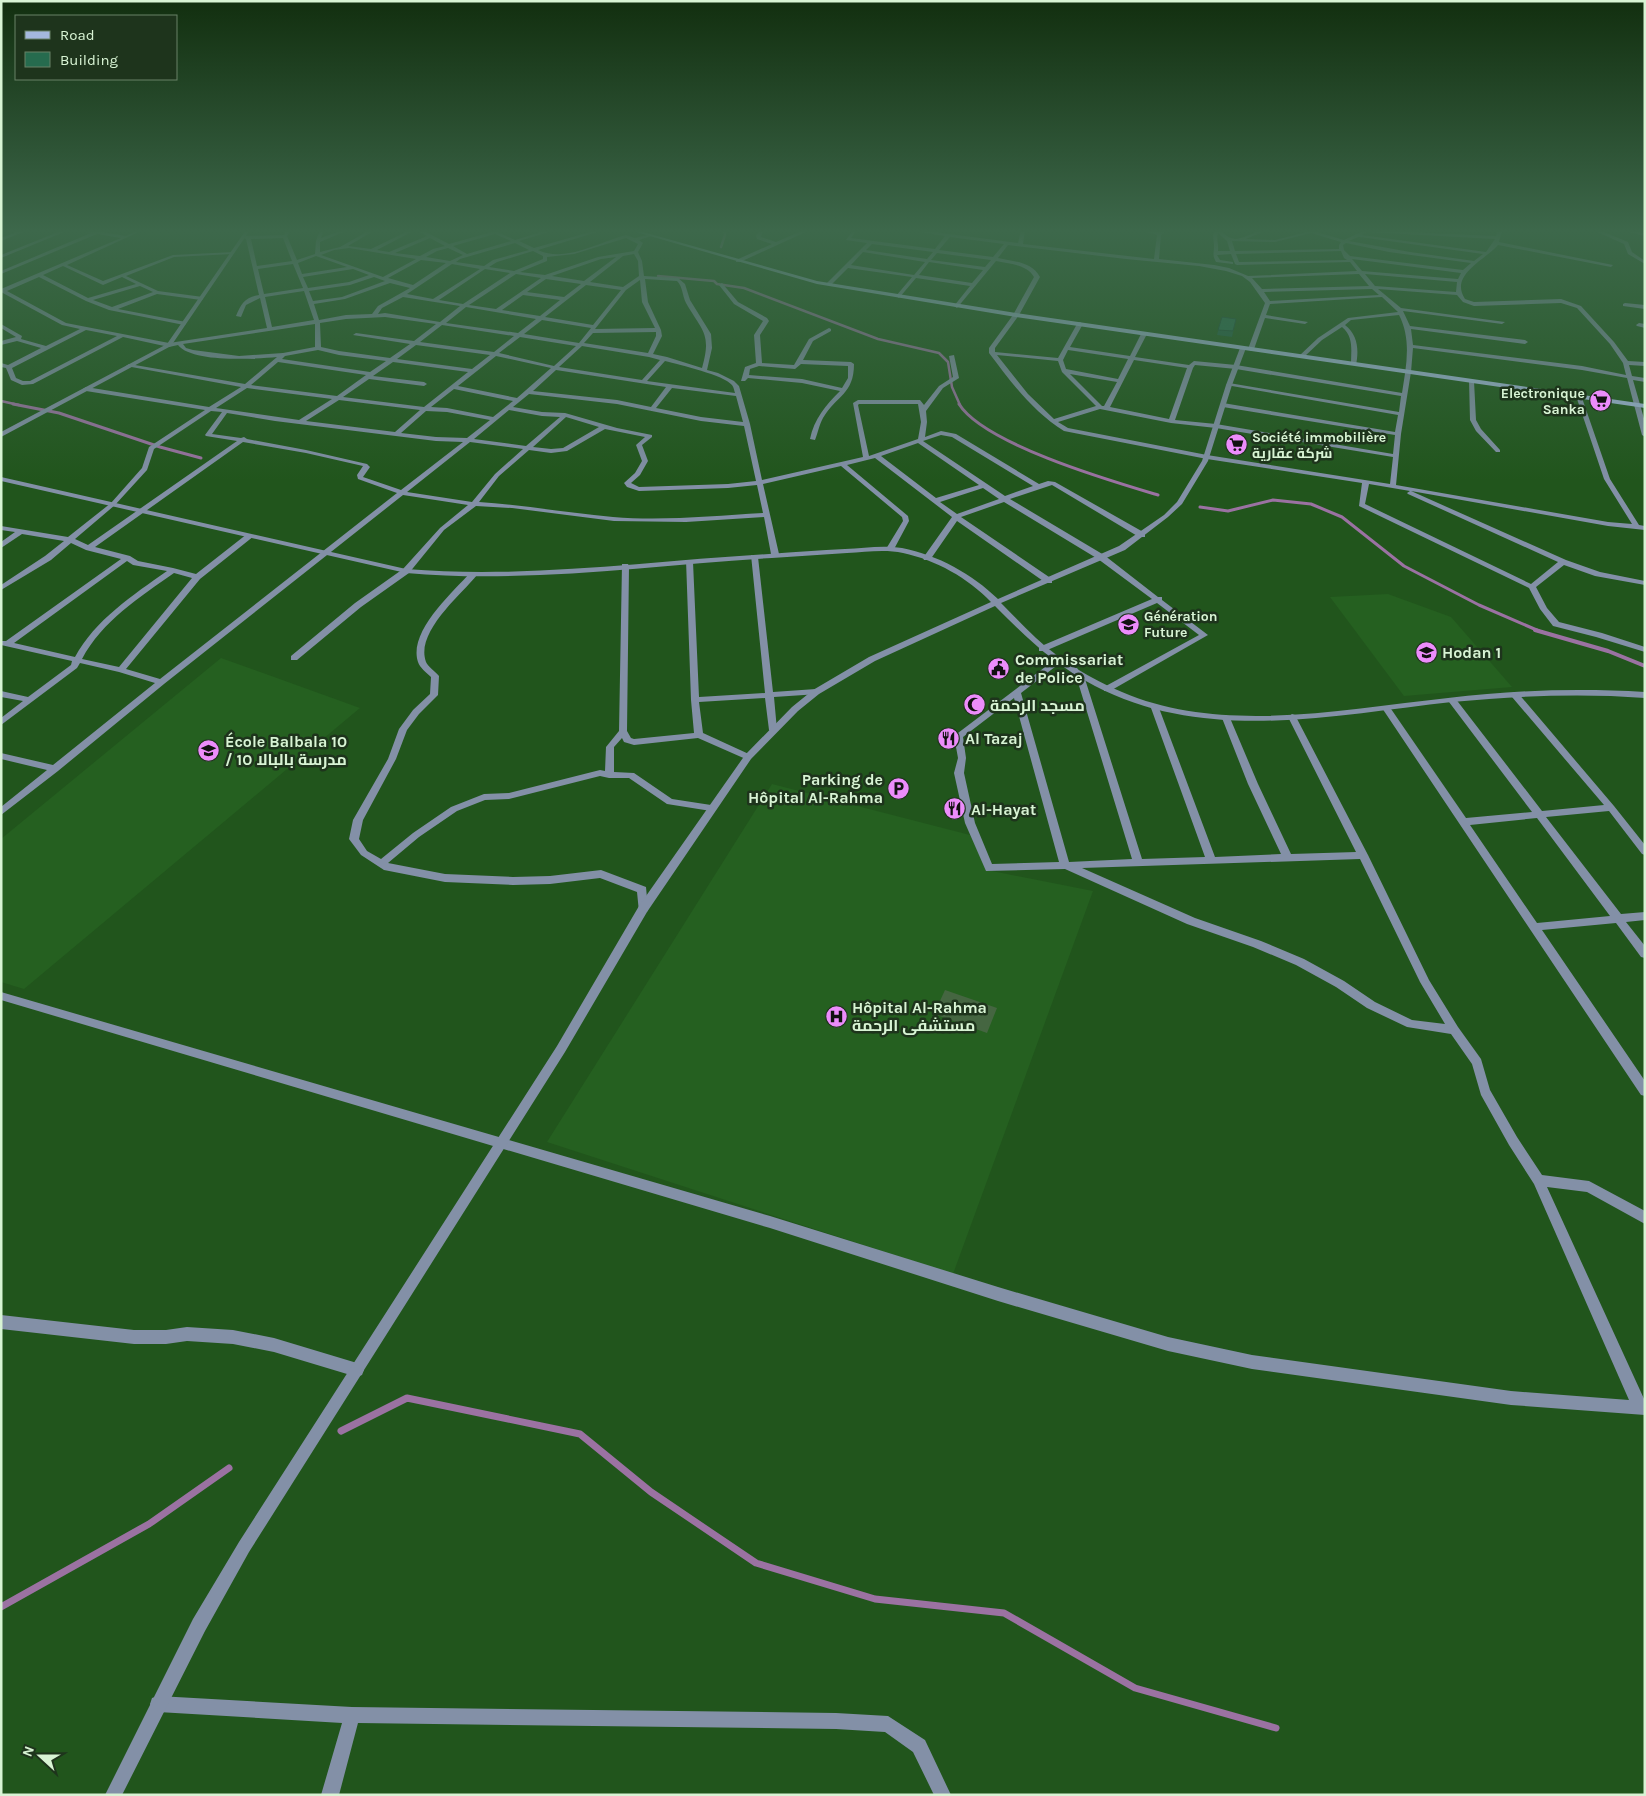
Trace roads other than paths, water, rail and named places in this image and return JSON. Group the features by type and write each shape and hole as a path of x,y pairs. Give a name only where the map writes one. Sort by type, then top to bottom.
{"main road":[{"path":"1008,314 1645,406"}],"street":[{"path":"45,314 64,324 169,345"},
{"path":"137,314 184,323"},
{"path":"169,345 190,314"},
{"path":"266,314 270,329"},
{"path":"315,314 318,321 318,348"},
{"path":"302,421 338,398 453,314"},
{"path":"514,314 593,329 658,330"},
{"path":"396,434 545,314"},
{"path":"1,812 322,553 402,493 528,392 581,344 605,314"},
{"path":"650,314 659,336 650,355"},
{"path":"695,314 710,336 710,347 704,370"},
{"path":"756,314 766,321 757,335 757,357 760,360 759,364"},
{"path":"1302,356 1311,346 1350,319 1381,314"},
{"path":"1393,486 1410,346 1408,327 1401,314"},
{"path":"1426,314 1502,322"},
{"path":"1585,314 1599,327 1626,363 1645,435"},
{"path":"1,435 169,345 318,321 374,315 581,344 665,358 725,378 736,386 747,424 775,554"},
{"path":"1016,315 992,348 992,353 1040,412 1066,430 1207,457 1393,486 1608,524 1641,527"},
{"path":"113,1795 199,1625 244,1547 502,1143 566,1040 643,909 748,757 773,730 816,692 872,659 1122,548 1142,535 1180,503 1207,457 1236,367 1264,316 1305,322"},
{"path":"1080,324 1060,360 1064,371 1103,408"},
{"path":"1341,324 1349,329 1353,336 1354,364"},
{"path":"1,326 20,337 17,339"},
{"path":"1408,327 1525,342"},
{"path":"1,365 9,366 84,329"},
{"path":"736,386 746,376 747,368 759,364 795,367 811,340 829,330"},
{"path":"1103,408 1121,381 1144,334"},
{"path":"356,335 495,354 556,368 739,396"},
{"path":"9,366 13,379 22,383 31,383 121,336"},
{"path":"1,343 17,339 46,348"},
{"path":"179,343 184,349 192,352 219,356 252,358 283,355 318,348 474,371"},
{"path":"1410,346 1582,368 1645,380"},
{"path":"1066,348 1190,367"},
{"path":"992,353 1060,360"},
{"path":"1,588 48,558 113,504 145,469 151,448 246,386 283,355"},
{"path":"922,412 941,387 956,378 952,356"},
{"path":"642,382 665,358"},
{"path":"277,360 424,384"},
{"path":"799,362 851,364 851,378 844,390 824,410 814,429 813,439"},
{"path":"1171,421 1190,367 1194,363 1236,367 1403,395"},
{"path":"1626,363 1645,364"},
{"path":"129,366 246,386 425,409 447,410 493,419"},
{"path":"1064,371 1121,381"},
{"path":"746,376 802,381 844,390"},
{"path":"1471,381 1473,420 1478,430 1498,452"},
{"path":"1229,385 1402,414"},
{"path":"652,408 670,386"},
{"path":"454,387 518,400"},
{"path":"86,389 226,411 396,434 436,439 469,440 551,451 565,450 603,427"},
{"path":"528,392 652,408 700,419 747,424"},
{"path":"1579,396 1607,479 1641,527"},
{"path":"866,458 855,404 858,402 917,401 921,403 923,433 920,442"},
{"path":"1223,405 1398,434"},
{"path":"507,408 542,414 565,415 587,420 603,427 650,436 639,445 645,461 638,474 627,482 633,488 728,486 759,482 876,456 941,433 954,435 1040,487"},
{"path":"1052,422 1103,408 1171,421 1216,426 1396,456"},
{"path":"226,411 208,435 244,439 299,451 315,452 364,465 367,467 360,475 360,478 402,493 474,504 512,506 614,519 678,520 766,515"},
{"path":"294,658 358,605 406,571 442,529 474,504 497,475 565,415"},
{"path":"89,548 244,439"},
{"path":"920,442 1006,500 1101,557 1159,599 1204,635 1107,689"},
{"path":"876,456 956,517 1049,580"},
{"path":"842,464 905,516 906,521 890,549"},
{"path":"1,479 406,571 474,575 544,573 775,554 890,549 927,558 972,582 997,603 1022,631 1042,648 1074,670 1107,689 1155,708 1170,711 1226,718 1292,717 1515,695 1591,692 1645,695"},
{"path":"1366,482 1361,505 1532,587 1544,609 1556,624 1600,635 1645,650"},
{"path":"927,558 956,517 1048,483 1059,485 1142,535"},
{"path":"935,501 984,484"},
{"path":"1393,486 1563,562 1598,574 1645,583"},
{"path":"1,528 70,540 89,548 127,558 136,563 197,576"},
{"path":"1,546 21,530"},
{"path":"121,670 197,576 250,536"},
{"path":"754,557 773,730"},
{"path":"4,644 127,558"},
{"path":"689,562 699,735"},
{"path":"1532,587 1563,562"},
{"path":"625,566 623,731 627,740 634,742 699,735 748,757"},
{"path":"1,722 74,666 78,655 87,642 108,620 173,570"},
{"path":"474,575 430,624 426,631 419,652 423,664 435,676 434,695 416,712 403,730 392,759 358,820 354,840 364,853 387,867 445,878 513,881 550,880 601,874 642,890 643,909"},
{"path":"1042,648 1159,599"},
{"path":"4,644 121,670 161,682"},
{"path":"1060,660 958,736 962,758 959,773 970,823 989,868 1363,855"},
{"path":"1074,670 1081,679 1138,863"},
{"path":"696,700 816,692"},
{"path":"1017,693 1065,865"},
{"path":"1,694 30,700"},
{"path":"1515,695 1611,808 1645,852"},
{"path":"1452,700 1645,954"},
{"path":"1155,708 1211,860"},
{"path":"1386,708 1645,1091"},
{"path":"1,996 502,1143 1168,1344 1252,1362 1456,1391 1512,1398 1642,1408 1538,1180 1513,1141 1485,1091 1476,1062 1425,982 1363,855 1292,717"},
{"path":"1226,718 1253,784 1288,858"},
{"path":"609,775 610,748 623,731"},
{"path":"1,756 55,769"},
{"path":"381,864 416,835 454,809 484,797 509,796 600,773 631,775 670,802 711,808"},
{"path":"1462,822 1611,808"},
{"path":"1065,865 1191,920 1300,962 1340,984 1371,1005 1411,1024 1454,1030"},
{"path":"1533,927 1645,916"},
{"path":"1538,1180 1589,1187 1645,1218"},
{"path":"1,1322 134,1337 166,1337 187,1334 233,1337 274,1346 357,1370"},
{"path":"158,1704 352,1715 836,1721 888,1724 918,1746 943,1795"},
{"path":"330,1795 352,1715"}],"waterway":[{"path":"812,314 878,339 939,353 948,362 952,387 960,405"},
{"path":"1,401 19,405"},
{"path":"13,404 59,413 160,447 201,458"},
{"path":"959,404 973,419 994,433 1021,447 1081,471 1158,495"},
{"path":"1200,507 1228,511 1273,500 1311,504 1342,517 1404,566 1479,605 1539,631"},
{"path":"1535,630 1608,651 1645,666"},
{"path":"341,1431 407,1398 580,1434 651,1492 756,1563 875,1599 1004,1613 1135,1688 1276,1728"},
{"path":"1,1607 149,1524 229,1468"}],"place":[{"name":"Electronique Sanka","path":"1601,401"},
{"name":"Société immobilière شركة عقارية","path":"1236,445"},
{"name":"Génération Future","path":"1128,624"},
{"name":"Hodan 1","path":"1426,652"},
{"name":"Commissariat de Police","path":"999,668"},
{"name":"مسجد الرحمة","path":"974,705"},
{"name":"Al Tazaj","path":"949,738"},
{"name":"École Balbala 10 / مدرسة بالبالا 10","path":"209,750"},
{"name":"Parking de Hôpital Al-Rahma","path":"899,788"},
{"name":"Al-Hayat","path":"955,809"},
{"name":"Hôpital Al-Rahma مستشفى الرحمة","path":"836,1016"}]}
